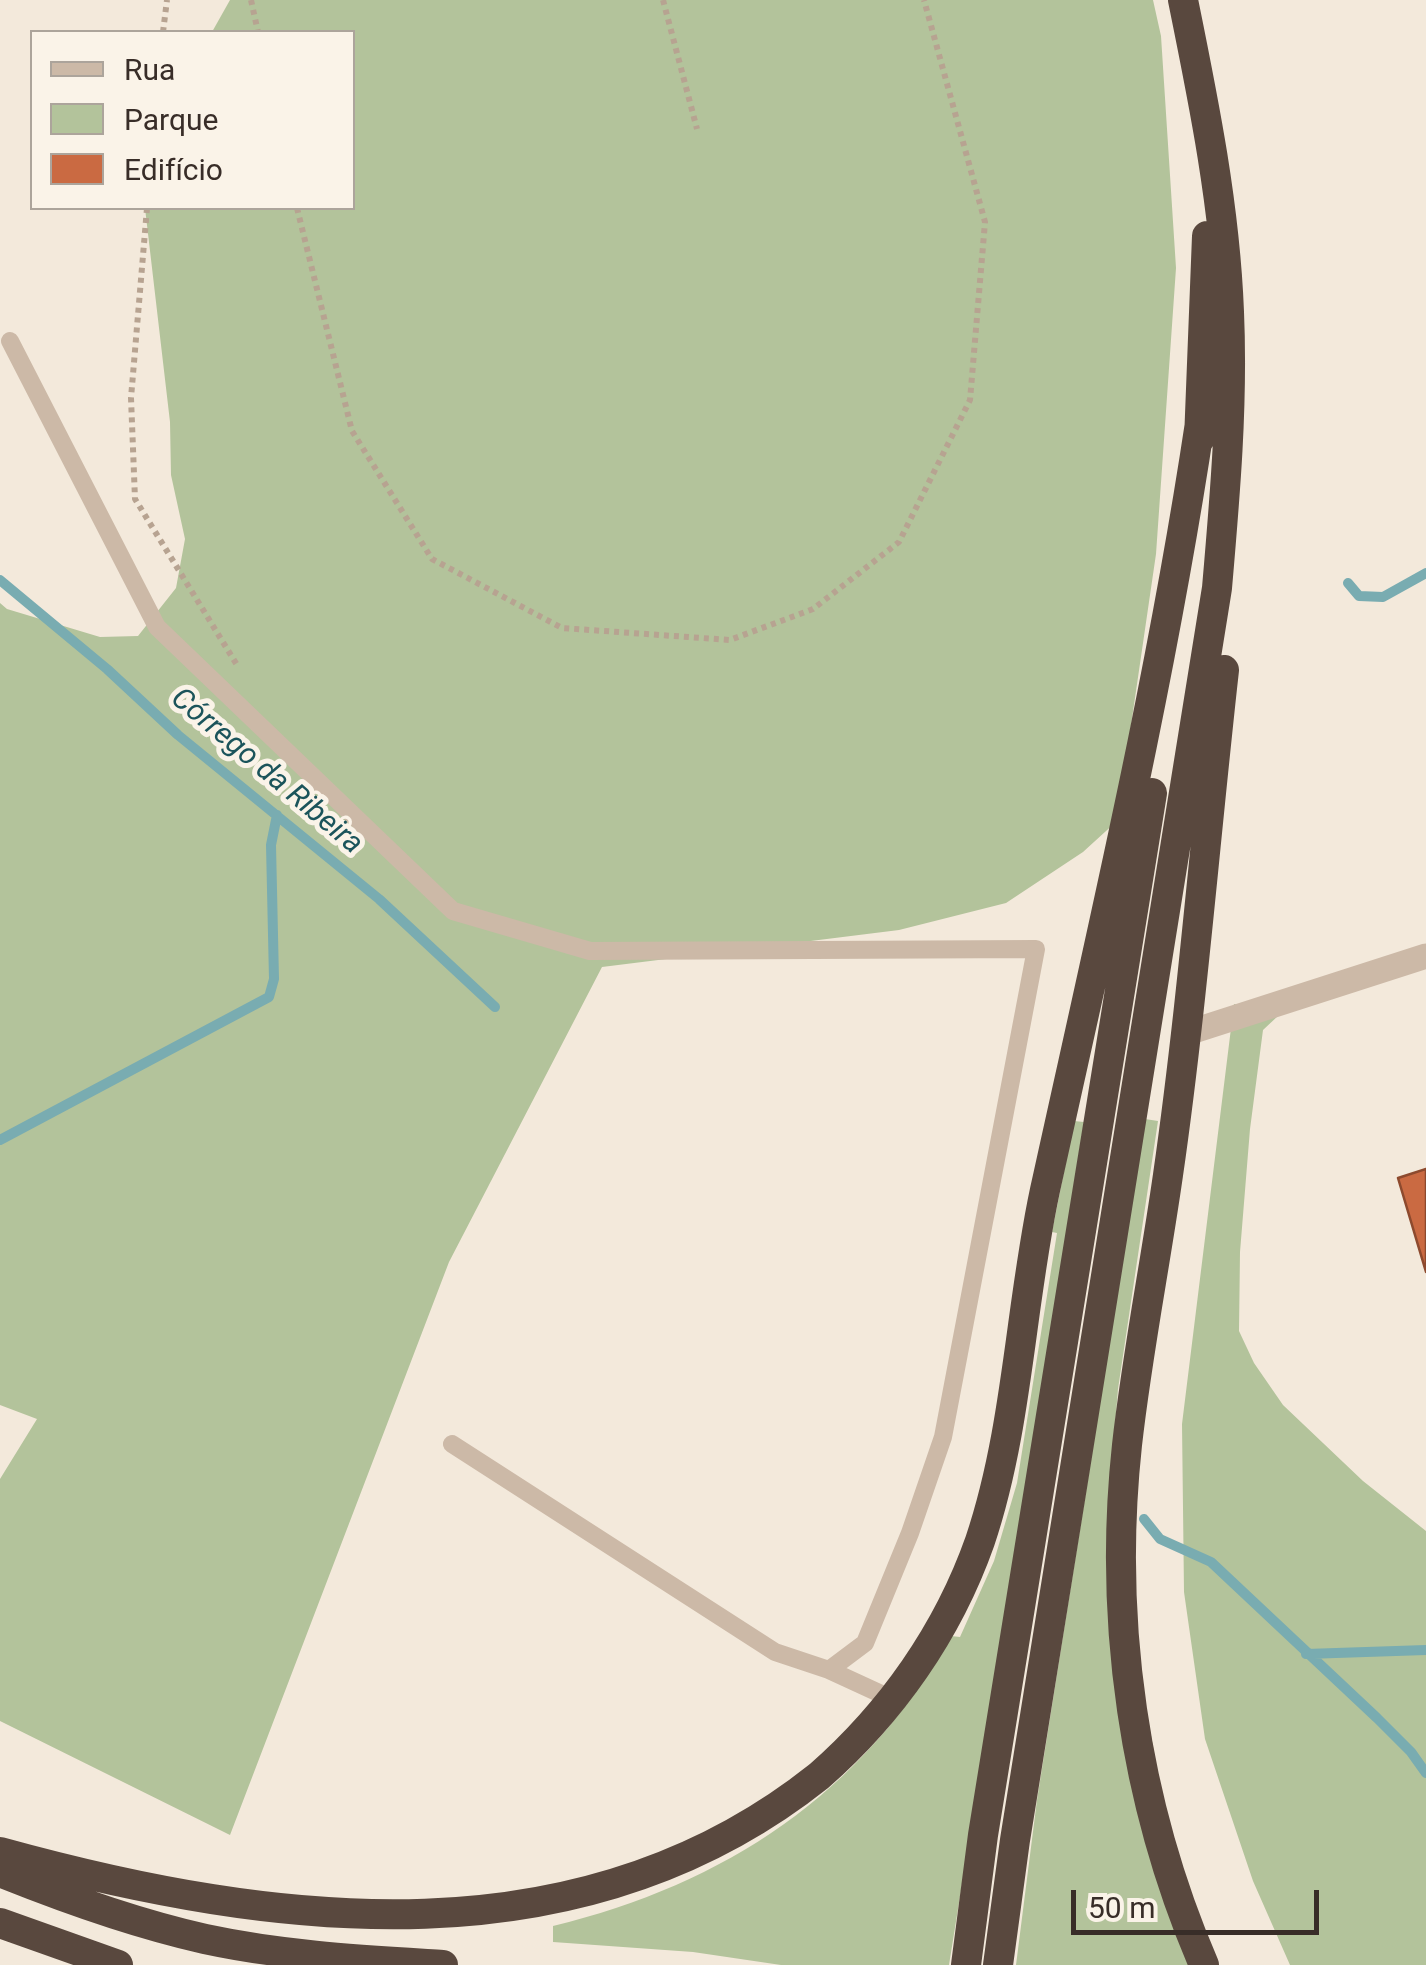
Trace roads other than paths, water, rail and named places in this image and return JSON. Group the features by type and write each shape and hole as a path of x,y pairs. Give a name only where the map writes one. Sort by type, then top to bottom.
{"highway":[{"path":"1183,0 1216,182 1227,275 1238,413 1236,549 1168,1174 1127,1448 1122,1592 1126,1661 1142,1765 1169,1872 1204,1965"},
{"path":"966,1965 986,1815 1183,595 1200,423 1207,220 1204,118"},
{"path":"998,1965 1014,1840 1216,588 1230,400 1227,275"},
{"path":"0,1852 186,1899 282,1915 367,1922 454,1922 561,1909 649,1884 732,1843 780,1810 836,1762 892,1699 917,1666 958,1593 979,1544 994,1492 1034,1245 1149,718 1200,423"},
{"path":"0,1872 78,1903 206,1939 331,1958 443,1965"},
{"path":"0,1923 118,1965"}],"street":[{"path":"1184,1034 1426,956"}],"lane":[{"path":"10,341 157,627 453,911 590,950 1036,948 943,1438 910,1533 864,1643 829,1670"},
{"path":"452,1444 775,1652 829,1670 892,1699"}],"waterway":[{"path":"1348,583 1359,596 1383,597 1426,573"},
{"name":"Córrego da Ribeira","path":"0,580 107,669 178,735 379,899 495,1007"},
{"path":"0,1140 269,997 274,979 271,845 277,815"},
{"name":"Córrego da Ribeira","path":"1144,1519 1160,1539 1211,1562 1377,1718 1426,1773"},
{"path":"1306,1654 1426,1650"}]}
